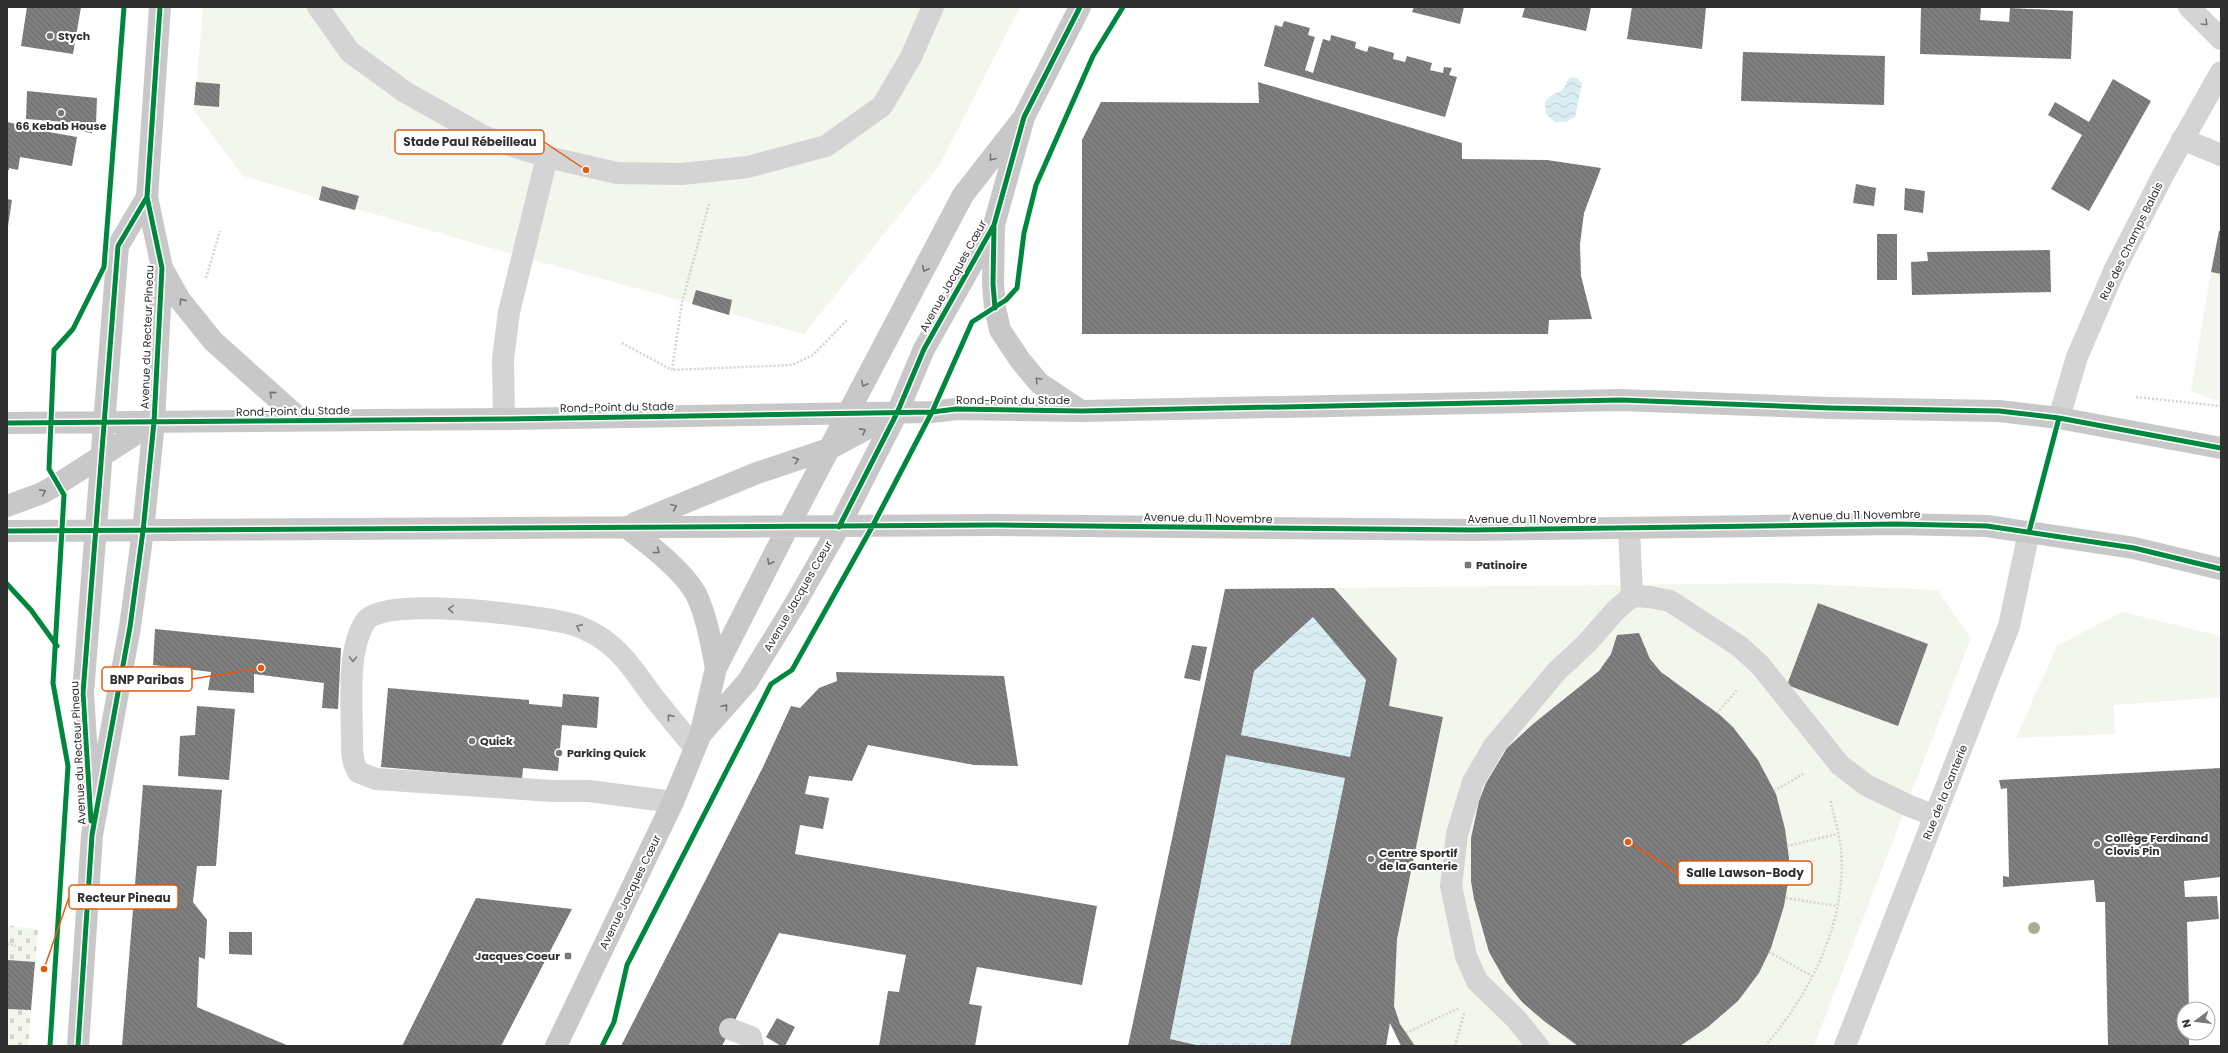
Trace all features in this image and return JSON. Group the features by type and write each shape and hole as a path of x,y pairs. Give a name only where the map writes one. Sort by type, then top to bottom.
{"main road":[{"name":"Avenue du Recteur Pineau","path":"78,1046 92,835 121,681 143,531 154,422 162,268 147,197 160,7"},
{"name":"Avenue Jacques Cœur","path":"556,1046 673,802 697,742 716,668 788,527 963,195 1024,117 1080,7"},
{"name":"Avenue Jacques Cœur","path":"697,742 747,682 795,604 839,527 897,413 924,349 994,225 1024,117"},
{"name":"Avenue du Recteur Pineau","path":"92,835 83,694 118,246 147,197"},
{"path":"994,225 992,284 1000,330 1020,360 1039,383 1081,411 1621,400 1830,408 1999,411 2059,418 2221,448"},
{"path":"162,268 180,300 214,341 301,420"},
{"name":"Rond-Point du Stade","path":"7,423 104,424 301,420 504,419 897,413 932,412 956,409 1081,411"},
{"path":"626,527 757,472 829,449 897,413"},
{"name":"Avenue du Recteur Pineau","path":"7,506 42,493 154,422"},
{"name":"Avenue du 11 Novembre","path":"839,527 994,525 1464,530 1896,524 1987,526 2134,548 2221,569"},
{"path":"626,527 663,555 695,593 704,616 716,668"},
{"path":"7,531 839,527"}],"street":[{"path":"318,7 350,52 405,92 485,138 547,157 617,174 682,174 748,167 826,146 882,106 911,57 933,7"},
{"path":"2189,7 2221,39"},
{"name":"Rue des Champs Balais","path":"2059,418 2077,357 2114,271 2182,139 2200,113 2221,72"},
{"path":"2182,139 2221,154"},
{"path":"504,419 503,359 509,312 547,157"},
{"path":"1629,528 1632,596"},
{"name":"Rue de la Ganterie","path":"1844,1046 2009,626 2029,532"},
{"path":"1538,1046 1517,1020 1477,981 1466,956 1451,886 1457,834 1473,782 1494,746 1557,671 1586,644 1616,610 1632,596 1650,597 1670,601 1739,646 1760,665 1840,765 1866,785 1907,806 1935,816"},
{"path":"673,802 589,791 552,792 376,779 358,772 354,763 352,752 353,653 359,632 365,620 373,614 399,609 477,611 572,624 598,636 627,659 697,742"},
{"path":"730,1029 751,1037 753,1046"}],"path":[{"path":"672,370 682,302 718,170"},
{"path":"205,280 220,231"},
{"path":"622,343 672,370 792,365 813,355 848,319"},
{"path":"2135,397 2221,406"},
{"path":"1717,713 1738,690"},
{"path":"1765,1046 1786,1021 1812,976 1830,936 1837,906 1841,864 1838,834 1828,786 1832,776 1840,765"},
{"path":"1774,791 1806,773"},
{"path":"1787,846 1838,834"},
{"path":"1786,898 1837,906"},
{"path":"7,944 16,946"},
{"path":"1769,952 1812,976"},
{"path":"1406,1033 1461,1006"}],"green space":[{"path":"203,7 1020,7 940,164 804,334 522,257 243,176 194,111"},
{"path":"2211,272 2221,274 2221,402 2191,391"},
{"path":"1783,583 1937,590 1971,638 1814,1046 1415,1046 1400,1024 1394,1006 1397,939 1443,718 1389,706 1397,659 1334,588"},
{"path":"2122,612 2221,636 2221,697 2114,705 2115,734 2016,738 2057,646"},
{"path":"7,925 38,930 28,1046 7,1046"}],"water":[{"path":"1572,77 1577,78 1582,83 1575,117 1566,122 1555,122 1546,114 1545,102 1551,96 1562,90 1568,80"},
{"path":"1313,617 1366,680 1350,757 1241,735 1254,671"},
{"path":"1226,755 1345,778 1290,1046 1205,1046 1170,1039"}],"building":[{"name":"Stych","path":"27,7 81,7 73,54 21,46"},
{"path":"1414,7 1464,7 1460,24 1412,12"},
{"path":"1525,7 1591,7 1586,31 1522,17"},
{"path":"1632,7 1706,7 1702,49 1627,39"},
{"path":"1921,7 1981,8 1980,20 2009,22 2010,8 2073,11 2071,59 1920,54"},
{"path":"1284,21 1310,28 1308,35 1315,37 1305,70 1313,73 1323,39 1330,41 1331,35 1356,42 1355,48 1367,52 1369,46 1394,53 1393,59 1405,62 1407,56 1432,63 1430,70 1443,73 1444,67 1452,68 1449,75 1457,77 1445,117 1264,66 1275,25 1282,27"},
{"path":"1743,52 1885,56 1884,105 1741,101"},
{"path":"2113,79 2151,101 2089,211 2051,189 2082,135 2048,115 2055,102 2089,122"},
{"path":"196,82 220,84 219,107 194,105"},
{"path":"1258,82 1462,143 1462,159 1547,160 1601,168 1584,213 1580,244 1581,276 1592,319 1549,320 1548,334 1082,334 1082,140 1101,102 1259,103"},
{"name":"66 Kebab House","path":"27,91 97,98 96,124 93,125 92,133 79,131 78,123 26,119"},
{"path":"7,122 26,126 26,128 77,137 72,166 20,157 18,170 9,168 9,170 7,170"},
{"path":"1856,184 1876,188 1874,206 1853,203"},
{"path":"322,186 359,196 355,210 319,200"},
{"path":"1905,188 1925,191 1923,213 1904,210"},
{"path":"7,199 12,200 8,226 7,226"},
{"path":"2219,231 2221,231 2221,274 2211,272"},
{"path":"1877,234 1897,234 1897,280 1877,280"},
{"path":"2050,250 2051,292 1912,295 1911,262 1928,261 1927,252"},
{"path":"696,290 732,300 729,315 692,304"},
{"name":"Centre Sportif de la Ganterie","path":"1334,588 1397,659 1389,706 1443,717 1397,939 1394,1006 1400,1024 1415,1046 1401,1046 1390,1023 1386,1046 1290,1046 1345,778 1226,755 1170,1039 1201,1046 1128,1046 1225,589","holes":["1313,617 1366,680 1350,757 1241,735 1254,671"]},
{"path":"1818,603 1928,644 1898,726 1787,685"},
{"path":"155,629 341,648 338,709 322,708 324,683 254,674 254,693 208,690 211,672 153,665"},
{"path":"1639,633 1650,659 1661,672 1720,715 1733,727 1758,760 1776,794 1785,829 1789,858 1788,882 1784,906 1771,948 1759,973 1738,1001 1708,1027 1680,1046 1578,1046 1544,1021 1522,1002 1506,982 1489,952 1474,899 1471,881 1471,838 1479,801 1486,783 1507,748 1533,724 1599,671 1611,654 1617,635"},
{"path":"1192,645 1207,647 1200,681 1184,678"},
{"path":"836,672 1004,676 1018,766 974,765 868,745 852,781 809,776 805,794 829,798 823,829 800,825 795,854 1097,906 1082,985 977,967 969,1004 982,1006 975,1046 879,1046 888,991 899,992 906,955 779,933 722,1046 621,1046 763,767 791,706 800,708 819,688 837,681"},
{"name":"Quick","path":"388,688 529,700 529,704 562,707 563,694 599,697 597,728 562,725 558,771 523,768 522,779 381,767"},
{"path":"197,706 235,709 229,780 178,776 180,736 195,735"},
{"path":"2221,768 2221,877 2184,881 2185,897 2217,896 2219,919 2187,922 2189,1001 2176,1001 2176,1041 2189,1041 2189,1046 2108,1046 2105,902 2096,902 2094,880 2003,887 2003,876 2009,877 2007,788 2001,789 1999,780"},
{"path":"143,785 222,790 216,866 197,866 193,902 207,920 205,959 199,957 197,1007 289,1046 122,1046"},
{"path":"476,898 572,909 501,1046 402,1046"},
{"path":"229,932 252,932 252,955 229,954"},
{"path":"8,960 35,962 31,1010 7,1009"},
{"path":"777,1018 795,1027 785,1046 781,1046 766,1037"}],"cycle path":[{"path":"50,1046 68,766 53,683 64,495 49,469 54,350 73,329 104,267 124,7"},
{"path":"78,1046 92,835 130,627 143,531 154,422 162,268 147,197 160,7"},
{"path":"839,527 897,413 924,349 994,225 1024,117 1080,7"},
{"path":"602,1046 614,1022 627,965 771,684 792,670 872,527 932,412 972,322 1006,300 1017,288 1024,233 1036,185 1093,56 1123,7"},
{"path":"91,821 83,693 118,246 147,197"},
{"path":"994,227 993,284 995,308"},
{"path":"7,423 504,419 932,412 956,409 1081,411 1621,400 1830,408 1999,411 2059,418 2221,448"},
{"path":"2029,532 2059,418"},
{"path":"7,531 994,525 1472,530 1896,524 1987,526 2134,548 2221,569"},
{"path":"7,584 31,610 57,646"}],"place":[{"name":"Stych","path":"50,36"},
{"name":"66 Kebab House","path":"61,113"},
{"name":"Stade Paul Rébeilleau","path":"586,170"},
{"name":"Patinoire","path":"1468,565"},
{"name":"BNP Paribas","path":"261,668"},
{"name":"Quick","path":"472,741"},
{"name":"Parking Quick","path":"559,753"},
{"name":"Salle Lawson-Body","path":"1628,842"},
{"name":"Collège Ferdinand Clovis Pin","path":"2097,844"},
{"name":"Centre Sportif de la Ganterie","path":"1371,859"},
{"name":"Jacques Coeur","path":"568,956"},
{"name":"Recteur Pineau","path":"44,969"}]}
